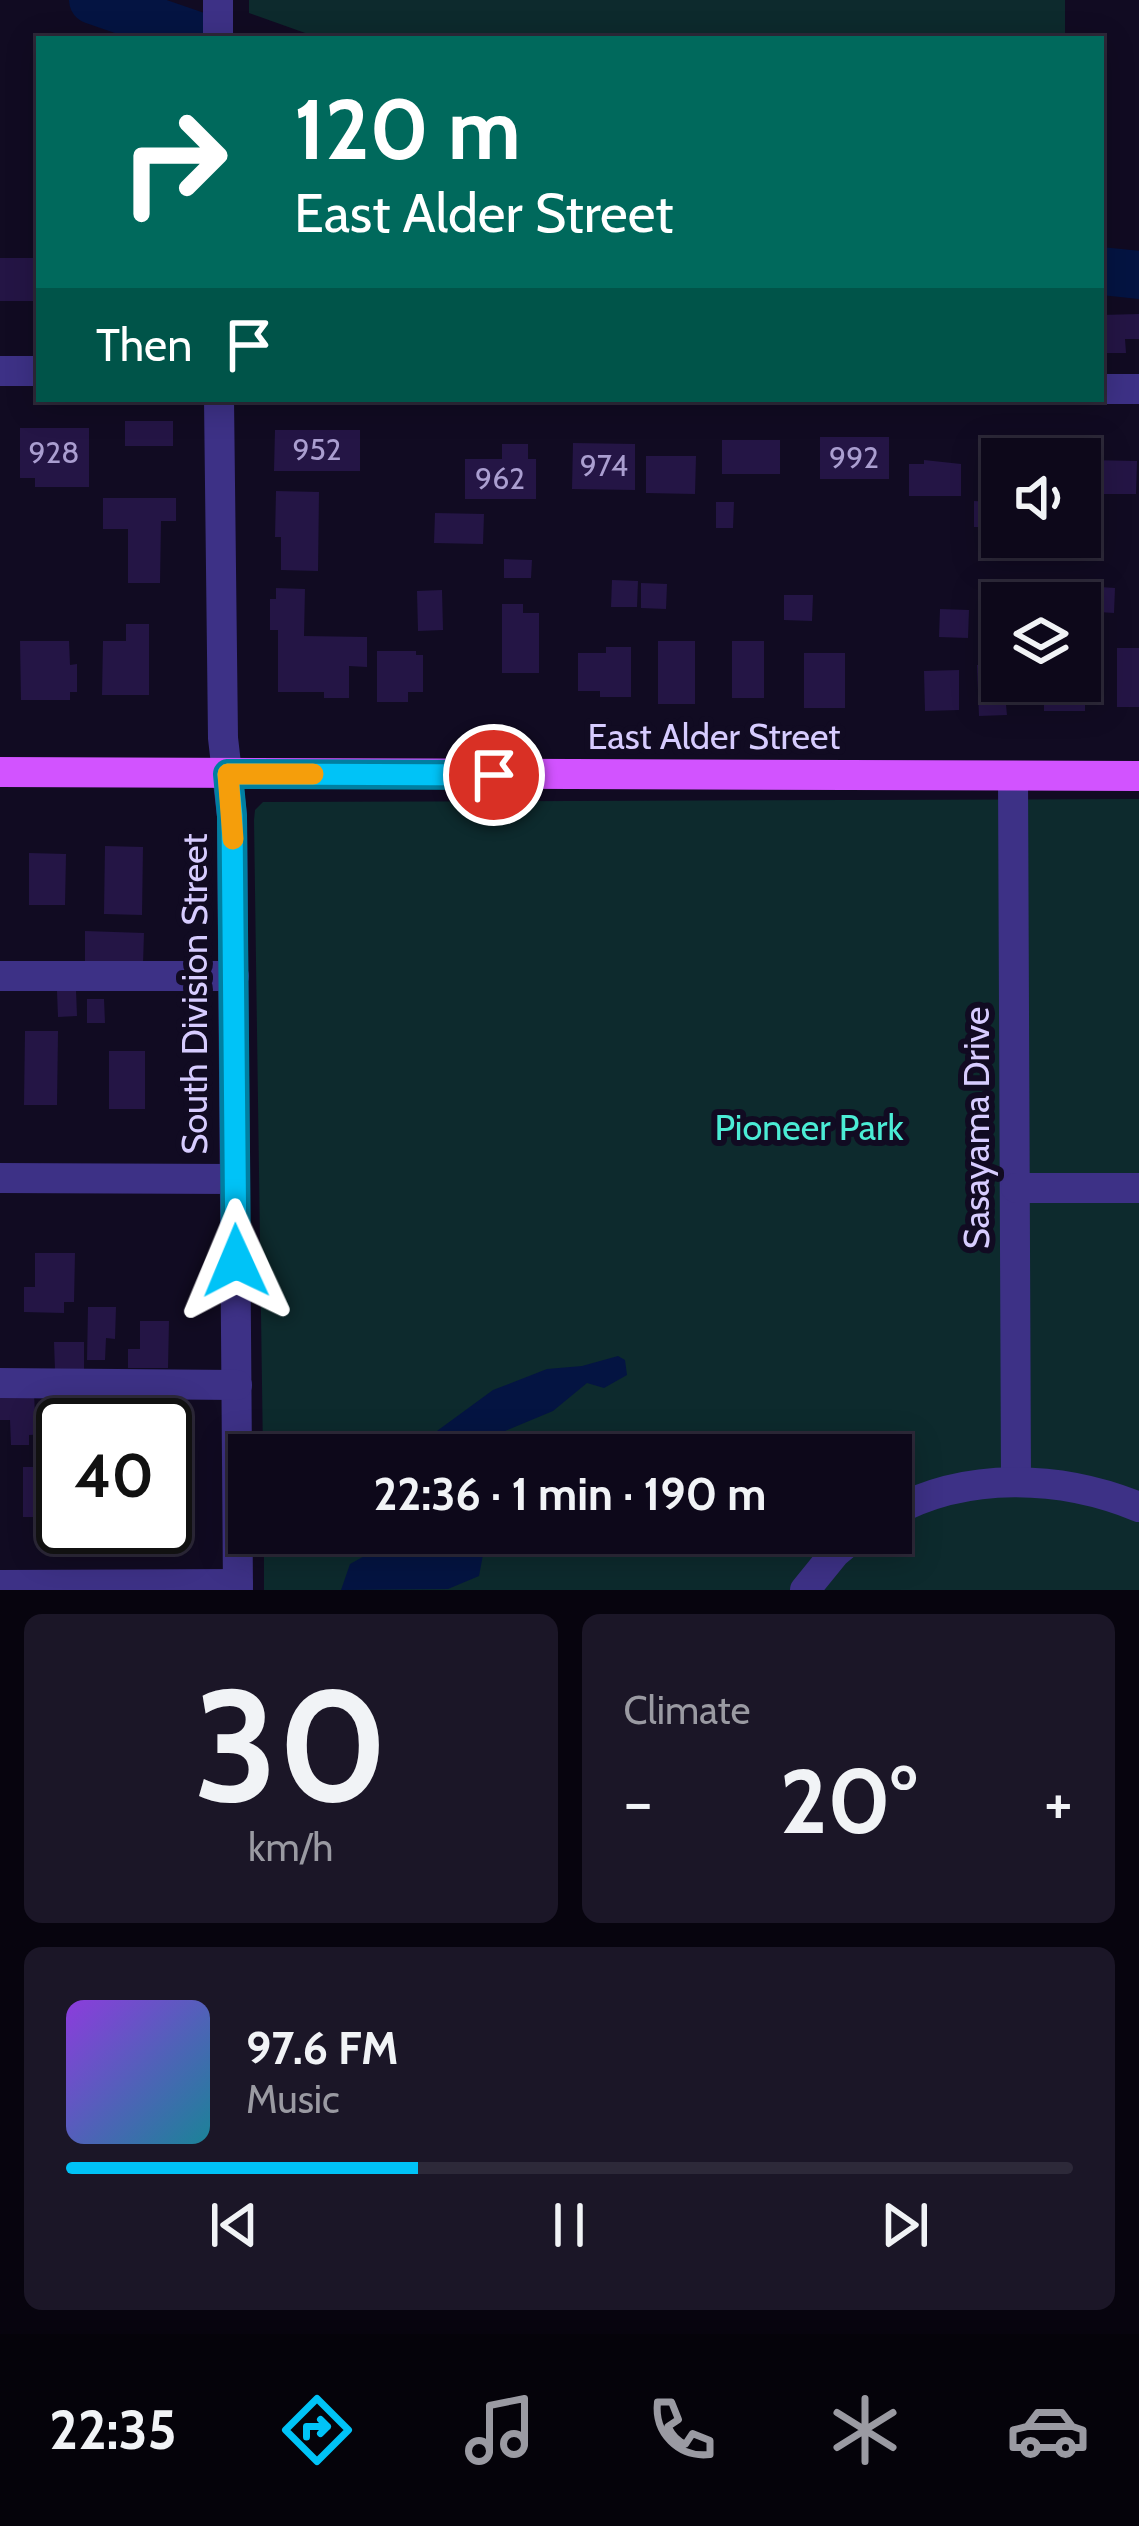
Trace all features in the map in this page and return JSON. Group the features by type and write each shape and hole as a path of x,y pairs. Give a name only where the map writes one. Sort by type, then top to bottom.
{"main road":[{"name":"East Alder Street","path":"0,772 1139,776"}],"street":[{"path":"218,0 218,36"},
{"path":"0,371 36,371"},
{"path":"1104,389 1139,389"},
{"name":"South Division Street","path":"218,402 223,738 232,816 238,1587"},
{"name":"Sasayama Drive","path":"1013,776 1016,1481"},
{"path":"0,976 234,976"},
{"path":"0,1178 234,1179"},
{"path":"1016,1188 1139,1188"},
{"path":"0,1383 238,1385"},
{"path":"912,1505 948,1491 1016,1481 1077,1488 1139,1507"},
{"path":"805,1590 834,1554"},
{"path":"0,1585 238,1587"}],"green space":[{"path":"249,0 1065,0 1065,36 314,36 249,13"},
{"name":"Pioneer Park","path":"1139,799 1139,1590 264,1590 264,1554 912,1554 912,1434 263,1434 254,820 263,802"}],"water":[{"path":"618,1356 625,1360 627,1375 604,1388 587,1383 553,1411 502,1434 433,1434 493,1390 547,1369"},
{"path":"368,1554 483,1555 479,1576 448,1589 341,1590 350,1564"}],"building":[{"path":"0,258 36,258 36,301 0,301"},
{"path":"1139,314 1139,339 1125,339 1126,353 1104,353 1104,315"},
{"path":"125,421 173,421 173,446 125,446"},
{"path":"20,428 89,428 89,487 35,487 35,478 20,478"},
{"path":"275,430 360,430 360,471 274,471"},
{"path":"820,437 889,437 889,479 820,479"},
{"path":"722,440 780,440 780,474 722,474"},
{"path":"573,443 635,444 635,490 572,489"},
{"path":"502,444 528,444 528,459 536,459 536,499 465,499 465,459 502,459"},
{"path":"646,456 696,456 695,494 646,493"},
{"path":"924,460 961,464 961,496 909,496 909,464 924,464"},
{"path":"1101,460 1137,461 1136,494 1101,494"},
{"path":"276,491 319,492 318,571 281,570 281,537 275,537"},
{"path":"103,498 176,498 176,521 161,521 160,583 128,583 128,529 103,529"},
{"path":"974,501 981,501 981,527 974,527"},
{"path":"716,502 734,502 733,528 716,528"},
{"path":"435,513 484,514 483,544 434,543"},
{"path":"504,559 532,560 531,578 504,578"},
{"path":"612,580 638,581 637,607 611,607"},
{"path":"641,583 667,584 666,609 641,608"},
{"path":"1101,587 1115,588 1114,613 1101,612"},
{"path":"276,588 305,589 304,636 367,637 367,667 349,666 349,698 324,698 324,692 278,692 278,630 270,630 270,599 276,599"},
{"path":"442,590 443,630 418,631 417,591"},
{"path":"784,595 813,595 812,621 784,620"},
{"path":"502,604 523,604 523,613 539,613 539,673 502,673"},
{"path":"940,609 969,610 968,638 939,637"},
{"path":"126,624 149,624 149,695 102,695 103,641 126,641"},
{"path":"20,641 69,641 70,665 77,664 77,692 70,692 70,700 21,700"},
{"path":"658,641 695,641 695,704 658,704"},
{"path":"732,641 764,641 764,698 732,698"},
{"path":"606,647 631,647 631,697 578,691 578,653 606,653"},
{"path":"1117,648 1139,648 1139,707 1117,707"},
{"path":"377,651 423,655 423,692 408,692 408,702 377,702"},
{"path":"804,653 845,653 845,708 804,708"},
{"path":"977,665 981,665 981,702 1006,702 1007,715 979,716"},
{"path":"959,670 959,710 925,711 924,671"},
{"path":"1044,702 1085,702 1085,711 1044,711"},
{"path":"105,846 143,847 142,915 104,914"},
{"path":"29,853 66,854 65,905 29,905"},
{"path":"85,931 144,933 143,964 85,963"},
{"path":"76,990 77,1016 58,1017 57,991"},
{"path":"87,999 104,999 105,1023 87,1023"},
{"path":"25,1031 58,1031 57,1105 24,1105"},
{"path":"109,1051 145,1051 145,1109 109,1109"},
{"path":"35,1253 75,1253 74,1302 64,1302 64,1313 24,1312 24,1287 35,1287"},
{"path":"88,1307 116,1307 115,1339 106,1338 105,1360 87,1360"},
{"path":"140,1321 169,1321 168,1368 128,1368 128,1349 140,1349"},
{"path":"54,1342 84,1342 84,1370 55,1370"},
{"path":"34,1392 36,1435 29,1435 29,1445 11,1445 10,1420 0,1420 0,1393"},
{"path":"23,1467 36,1467 36,1517 23,1517"}],"waterway":[{"path":"93,0 197,36"},
{"path":"1104,271 1139,275"}],"slow traffic":[{"path":"233,839 228,774 313,774"}],"route":[{"path":"236,1261 228,774 494,775"}]}
